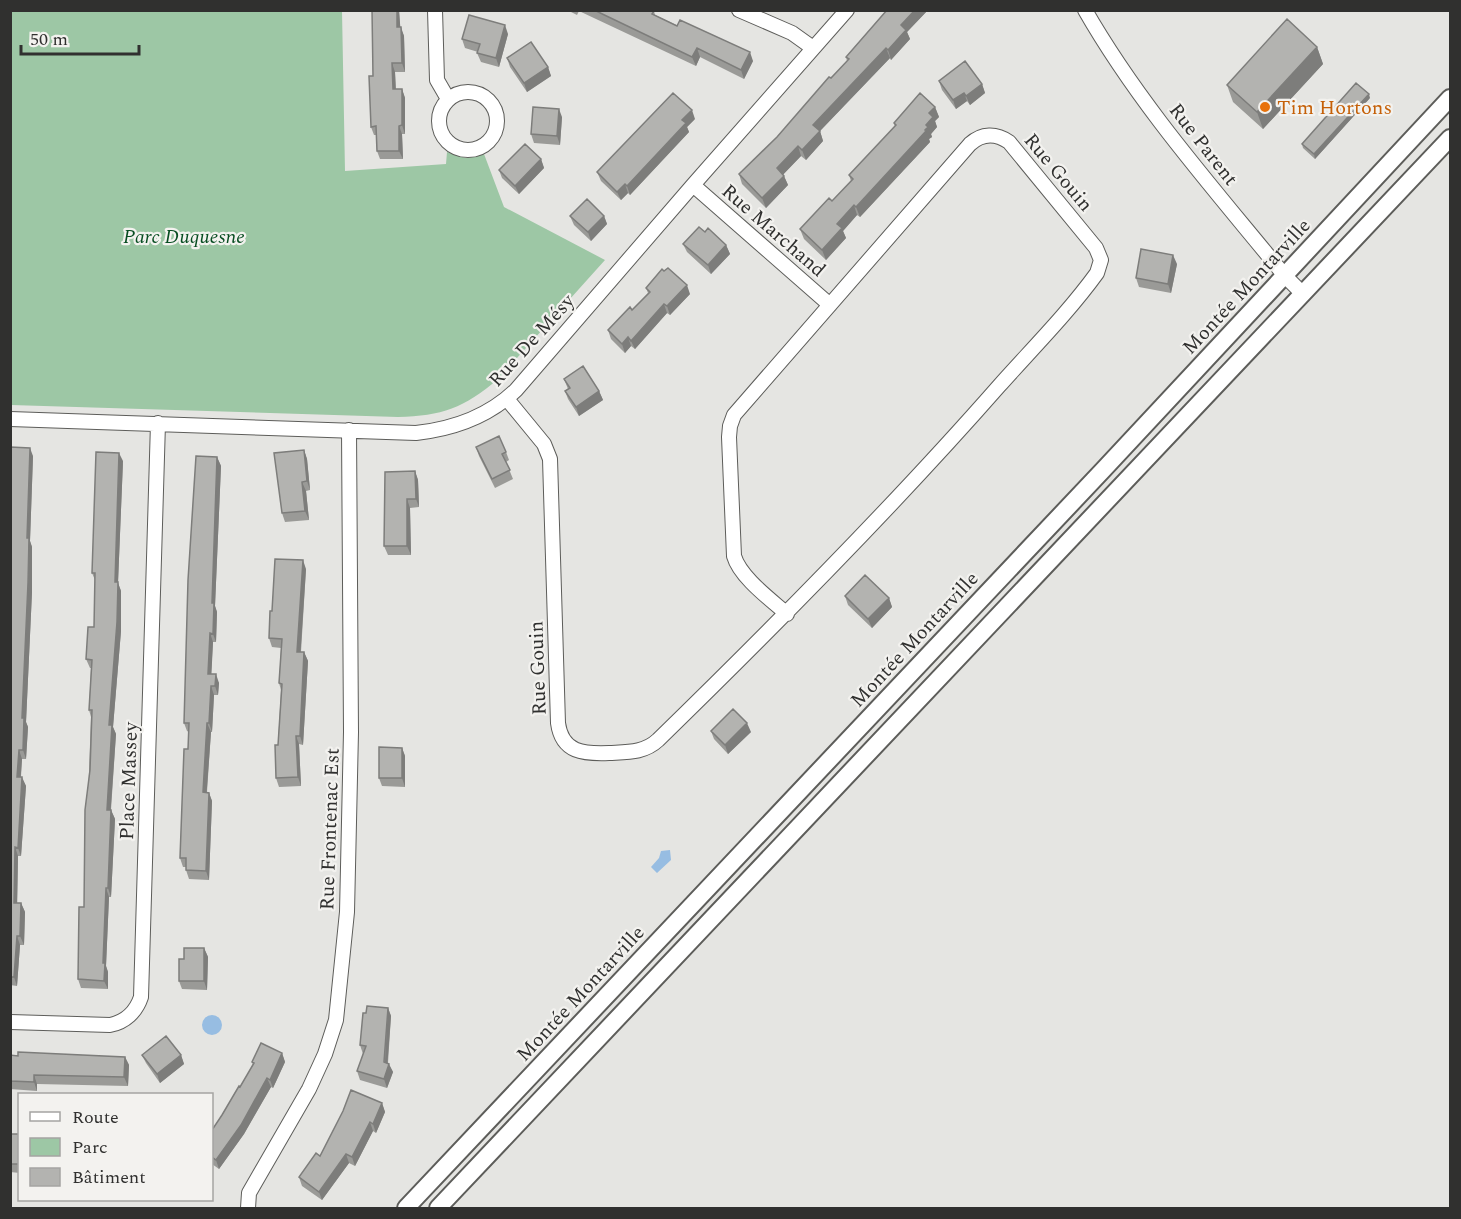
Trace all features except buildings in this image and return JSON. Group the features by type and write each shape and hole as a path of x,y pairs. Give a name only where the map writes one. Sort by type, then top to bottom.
{"street":[{"path":"435,10 437,80 448,99"},
{"path":"739,10 792,33 813,48"},
{"name":"Rue De Mésy","path":"10,419 416,433 443,430 469,420 507,399 847,10"},
{"name":"Rue Parent","path":"1085,10 1131,84 1285,276 1303,294"},
{"path":"467,92 486,97 497,114 495,133 489,141 473,150 455,147 447,141 442,134 439,115 448,99 467,92"},
{"name":"Montée Montarville","path":"406,1209 1450,98"},
{"name":"Rue Gouin","path":"507,399 544,444 550,459 560,733 569,746 577,751 634,752 650,747 787,614 942,451 1099,269 1101,260 1096,248 1010,142 996,135 987,135 970,144 741,405 730,426 735,561 743,573 787,614"},
{"path":"438,1209 1450,138"},
{"name":"Rue Marchand","path":"693,184 830,305"},
{"name":"Place Massey","path":"10,1022 110,1025 121,1021 133,1012 141,998 158,423"},
{"name":"Rue Frontenac Est","path":"248,1209 249,1193 309,1089 325,1054 336,1020 346,912 351,732 349,430"}],"green space":[{"name":"Parc Duquesne","path":"11,10 342,11 345,171 446,164 447,152 466,158 484,154 504,207 605,260 498,379 463,404 440,412 398,417 11,405"}],"water":[{"path":"670,850 671,860 657,873 651,867 659,858 661,851"},
{"path":"212,1015 219,1018 222,1025 219,1032 212,1035 205,1032 202,1025 205,1018"}],"place":[{"name":"Tim Hortons","path":"1265,107"}]}
